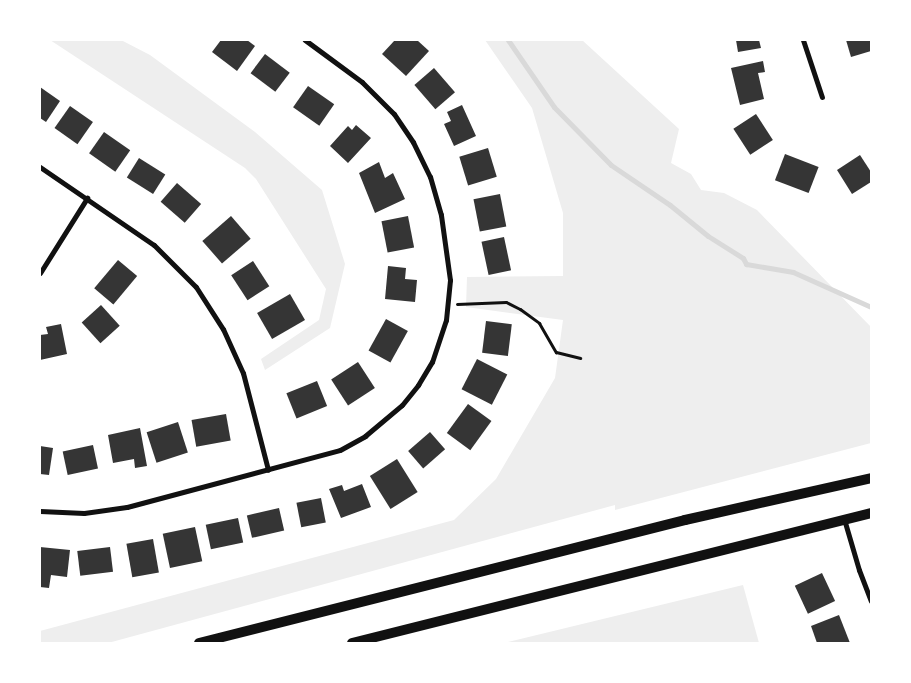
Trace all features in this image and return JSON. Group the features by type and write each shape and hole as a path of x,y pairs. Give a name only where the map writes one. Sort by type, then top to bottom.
{"main road":[{"path":"199,643 685,520 871,478"},
{"path":"352,643 844,518 871,513"}],"street":[{"path":"40,511 84,513 127,507 340,450 386,421 418,385 432,362 440,340 448,305 450,280 441,215 430,177 413,142 394,114 375,94 340,65 305,40"},
{"path":"802,40 822,97"},
{"path":"40,168 154,245 196,287 222,329 243,373 268,470"},
{"path":"40,273 87,198"},
{"path":"844,518 859,570 871,601"}],"path":[{"path":"448,305 506,302 520,309 539,323 556,352 580,358"}],"shaded area":[{"path":"50,40 121,40 150,55 255,132 322,190 345,264 330,328 265,370 261,359 319,320 326,289 256,179 245,168"},
{"path":"485,40 582,40 679,129 671,163 691,174 701,190 724,193 757,210 871,327 871,443 615,510 615,505 108,643 40,643 40,631 454,520 496,479 555,378 563,320 466,307 467,277 563,276 563,213 532,108"},
{"path":"743,585 759,643 504,643"}],"building":[{"path":"221,40 247,40 255,46 237,71 212,52"},
{"path":"395,40 417,40 429,51 406,76 382,54"},
{"path":"736,40 759,40 761,48 738,52"},
{"path":"846,40 870,40 871,51 851,57"},
{"path":"265,54 290,73 275,92 251,73"},
{"path":"763,61 765,72 758,73 764,99 740,105 731,68"},
{"path":"434,68 455,92 435,109 414,85"},
{"path":"308,86 334,104 319,126 293,107"},
{"path":"40,87 60,101 46,122 40,118"},
{"path":"462,105 476,136 454,146 444,124 451,121 447,112"},
{"path":"70,106 93,122 77,144 55,128"},
{"path":"756,114 773,140 750,155 733,129"},
{"path":"356,125 371,138 348,163 330,146 348,126 352,130"},
{"path":"104,132 130,150 115,172 89,153"},
{"path":"488,148 497,177 468,185 459,157"},
{"path":"785,154 819,167 809,193 775,180"},
{"path":"860,155 871,172 871,182 852,194 837,170"},
{"path":"139,158 165,174 153,194 127,178"},
{"path":"379,162 385,178 393,173 405,199 375,213 359,173"},
{"path":"177,183 201,204 185,223 161,202"},
{"path":"500,194 506,226 480,232 473,199"},
{"path":"231,216 251,239 222,264 202,241"},
{"path":"408,216 414,247 388,253 381,221"},
{"path":"504,237 511,270 489,275 482,242"},
{"path":"118,260 137,276 113,304 94,288"},
{"path":"253,261 269,286 248,300 231,275"},
{"path":"388,266 406,268 405,279 417,280 415,302 385,299"},
{"path":"290,294 305,320 272,339 257,313"},
{"path":"101,305 120,326 100,343 82,322"},
{"path":"386,319 408,331 390,363 369,350"},
{"path":"486,321 512,324 508,356 482,353"},
{"path":"61,324 67,354 40,360 40,335 48,334 46,327"},
{"path":"477,359 507,374 492,405 462,389"},
{"path":"358,362 375,388 348,405 331,379"},
{"path":"317,381 327,406 297,418 286,393"},
{"path":"468,404 491,421 470,450 447,433"},
{"path":"226,414 231,441 196,447 192,420"},
{"path":"178,422 188,452 157,463 147,432"},
{"path":"140,428 147,466 135,468 134,459 113,463 108,435"},
{"path":"430,432 445,449 423,468 408,451"},
{"path":"93,445 98,468 68,475 63,451"},
{"path":"40,446 53,448 49,475 40,474"},
{"path":"397,459 418,492 391,509 370,476"},
{"path":"362,484 371,507 341,518 329,489 342,485 344,491"},
{"path":"321,498 326,523 301,527 296,503"},
{"path":"279,508 284,530 252,538 247,515"},
{"path":"238,518 243,542 211,549 206,525"},
{"path":"195,527 202,561 170,568 163,534"},
{"path":"153,539 159,572 132,577 126,544"},
{"path":"40,547 70,550 67,577 51,575 49,588 40,587"},
{"path":"110,547 113,572 80,576 77,551"},
{"path":"822,573 835,601 808,614 795,586"},
{"path":"839,615 850,643 817,643 811,626"}],"waterway":[{"path":"508,40 554,107 611,165 670,205 708,236 743,258 746,264 793,272 871,307"}]}
